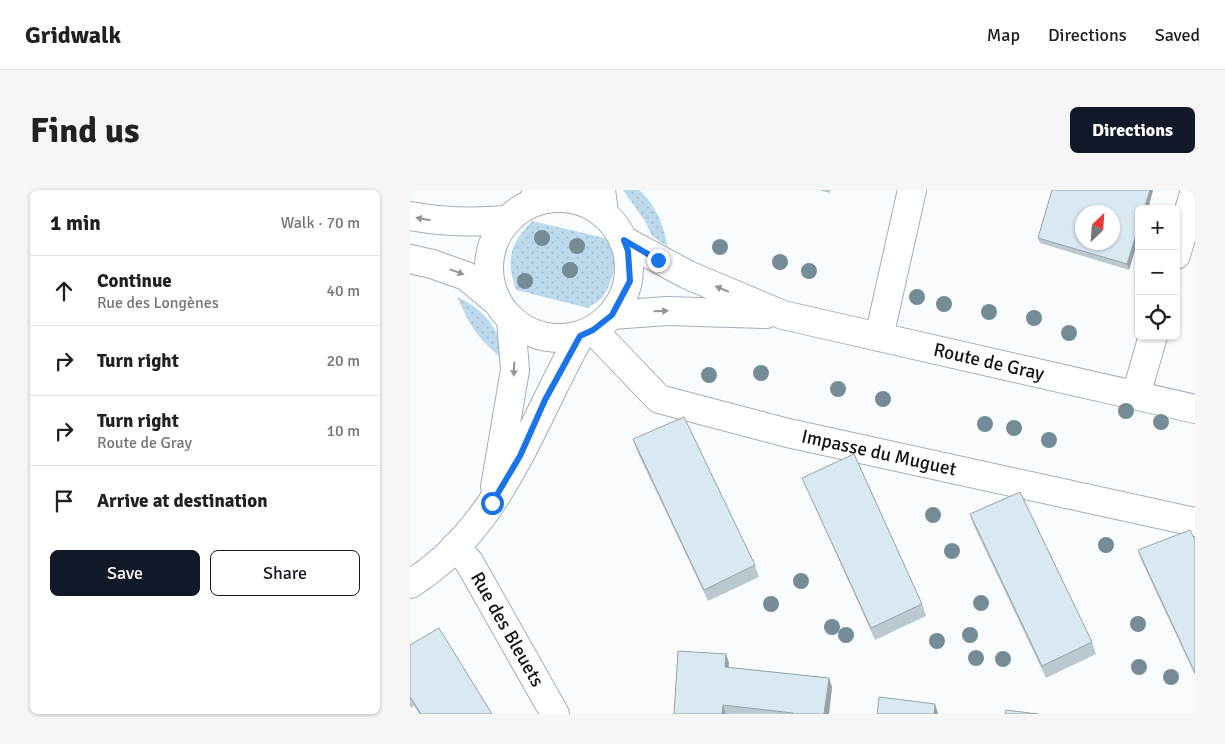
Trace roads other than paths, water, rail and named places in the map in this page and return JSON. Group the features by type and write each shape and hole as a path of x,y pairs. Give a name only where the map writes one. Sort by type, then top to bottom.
{"main road":[{"path":"879,337 912,190"},
{"path":"1177,250 1195,190"},
{"path":"410,584 439,563 492,503 520,456 545,400 595,327 630,281 628,251 618,227 603,201 582,201 570,197 545,198 535,196 506,220 493,240 488,272 503,311 515,370 492,503"},
{"path":"410,216 440,221 477,223 506,220"},
{"name":"Route de Gray","path":"624,240 677,270 783,315 1195,408"},
{"path":"410,259 432,264 466,276 503,311 531,333 555,339 595,327"},
{"name":"Route de Gray","path":"595,327 658,311 783,315"},
{"name":"Impasse du Muguet","path":"595,327 659,399 788,433 1195,522"},
{"path":"1136,395 1152,340"},
{"name":"Rue des Bleuets","path":"455,547 469,562 555,714"}]}
